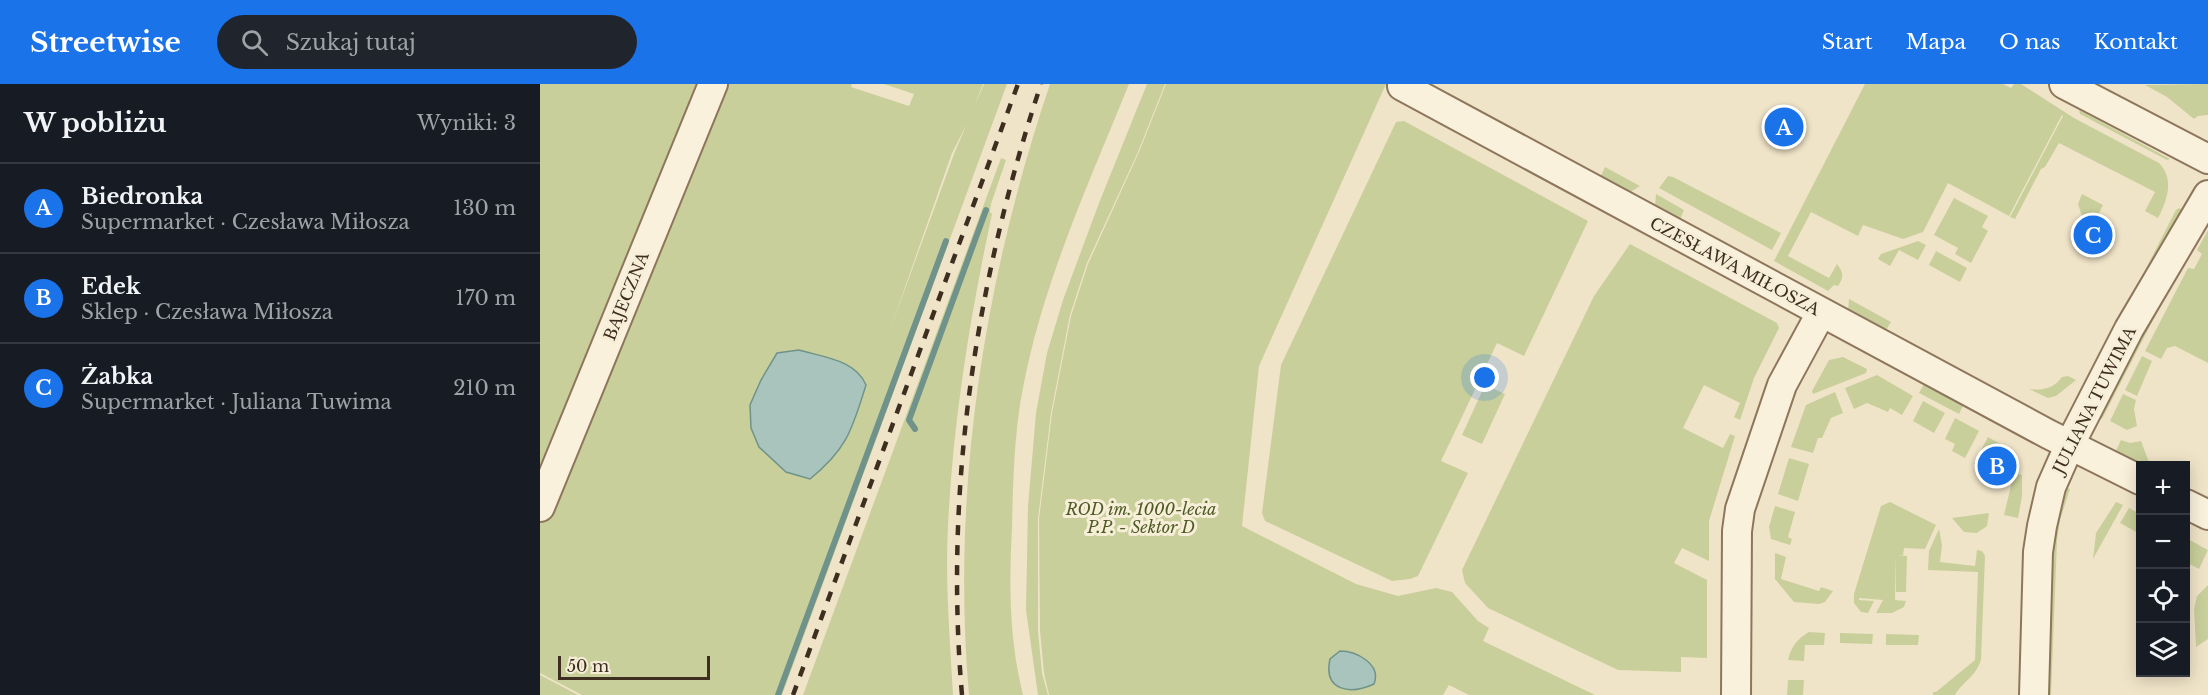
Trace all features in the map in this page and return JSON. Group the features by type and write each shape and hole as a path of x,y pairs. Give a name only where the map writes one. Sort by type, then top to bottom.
{"street":[{"name":"BAJECZNA","path":"540,507 713,84"},
{"path":"2064,84 2208,159"},
{"name":"CZESŁAWA MIŁOSZA","path":"1402,86 1821,313 2136,478"},
{"name":"JULIANA TUWIMA","path":"2034,695 2038,552 2052,487 2070,444 2139,312 2208,195"},
{"path":"1736,695 1737,531 1740,509 1782,385 1821,313"},
{"path":"2190,506 2208,515"}],"green space":[{"path":"540,84 701,84 540,472"},
{"path":"729,84 852,84 851,87 909,106 914,94 884,84 983,84 975,106 984,84 1007,84 782,695 582,695 540,673 540,524 654,244 662,246","holes":["967,125 954,154 889,333 952,153"]},
{"path":"1050,84 1129,84 1068,233 1055,271 1042,310 1020,405 1014,475 1010,591 1015,653 1023,695 969,695 965,618 965,540 969,463 978,386 1007,233"},
{"path":"1147,84 1165,84 1138,152 1087,263 1070,315 1051,413 1038,519 1038,631 1042,673 1048,695 1038,695 1026,610 1028,506 1036,413 1047,353 1063,300"},
{"name":"ROD im. 1000-lecia P.P. - Sektor D","path":"1166,84 1386,84 1259,366 1242,526 1356,584 1398,596 1436,588 1452,592 1478,621 1489,628 1483,641 1595,695 1469,695 1449,685 1443,695 1049,695 1044,673 1040,631 1039,519 1052,413 1071,316 1088,264 1139,152"},
{"path":"1865,84 2003,84 2011,88 2014,84 2021,84 2074,118 2159,163 2167,176 2168,190 2158,218 2145,211 2155,192 2059,143 2045,167 2041,169 2015,219 2010,217 2062,115 2009,216 1948,183 1923,232 1903,239 1863,225 1858,236 1811,212 1788,256 1829,278 1837,264 1842,273 1841,280 1838,286 1834,285 1828,291 1774,261"},
{"path":"2208,84 2208,115 2194,119 2167,97 2145,85"},
{"path":"2079,110 2170,159 2167,160 2080,114"},
{"path":"1404,121 1588,221 1524,356 1497,343 1441,461 1468,473 1418,576 1392,581 1265,521 1262,513 1281,365 1396,122"},
{"path":"1001,158 1006,160 991,204 992,214 958,408 950,487 947,568 953,695 803,695"},
{"path":"1605,167 1640,186 1629,193 1599,180"},
{"path":"1668,176 1781,233 1772,250 1659,188"},
{"path":"1656,194 1684,210 1678,224 1655,207"},
{"path":"2082,194 2103,205 2095,221 2085,225 2078,204"},
{"path":"1954,198 1988,216 1982,227 1988,231 1971,263 1955,254 1958,248 1934,235"},
{"path":"2179,208 2184,211 2143,279 2141,278 2176,210"},
{"path":"2208,230 2208,363 2175,346 2167,348 2161,359 2145,351 2188,268 2194,269 2202,254 2197,250"},
{"path":"1918,241 1926,245 1918,260 1899,250 1890,266 1878,259 1881,254"},
{"path":"1630,244 1777,323 1779,328 1754,378 1740,420 1734,417 1740,403 1704,385 1683,428 1723,448 1730,434 1735,436 1709,521 1709,561 1682,548 1674,563 1707,580 1707,658 1681,657 1681,672 1618,670 1488,608 1465,583 1462,570 1594,296"},
{"path":"1936,251 1967,268 1960,282 1929,265"},
{"path":"2168,291 2102,419 2097,417 2164,293"},
{"path":"1849,299 1891,322 1883,335 1848,312"},
{"path":"2142,356 2152,361 2137,396 2125,390"},
{"path":"1843,357 1867,369 1866,373 1813,394 1812,391 1829,360"},
{"path":"1877,375 1913,396 1902,415 1890,408 1888,412 1867,403 1854,409 1845,388"},
{"path":"2068,376 2076,380 2056,396 2048,398 2029,389 2048,388 2062,377"},
{"path":"1927,379 1966,400 1959,414 1919,393"},
{"path":"1485,385 1505,394 1482,444 1462,435"},
{"path":"1835,392 1843,413 1831,418 1822,438 1818,438 1813,453 1791,447 1806,405"},
{"path":"2123,394 2136,400 2134,409 2137,426 2127,430 2110,421"},
{"path":"1923,401 1945,413 1934,433 1913,421"},
{"path":"1955,418 1979,431 1965,458 1952,451 1955,444 1945,439"},
{"path":"1988,437 2004,446 2000,462 1987,454 1984,459 1978,456"},
{"path":"2121,440 2130,443 2141,441 2148,461 2136,461 2136,465 2113,457"},
{"path":"1789,458 1809,464 1798,501 1778,494"},
{"path":"2014,473 2022,475 2022,496 2018,518 2004,515"},
{"path":"2064,487 2070,489 2060,520 2057,541 2051,695 2045,695 2051,541"},
{"path":"1890,502 1936,525 1925,549 1904,548 1903,555 1898,555 1907,556 1906,592 1896,592 1896,555 1895,600 1906,601 1904,607 1892,613 1876,613 1883,600 1859,598 1859,600 1874,601 1868,613 1861,612 1854,603 1854,594 1881,506"},
{"path":"2116,502 2123,505 2093,559 2096,533"},
{"path":"1775,506 1795,512 1788,537 1792,539 1790,545 1771,539 1769,527"},
{"path":"2129,508 2136,512 2136,532 2120,523"},
{"path":"1989,513 1987,526 1977,533 1964,532 1952,518"},
{"path":"1939,529 1942,545 1940,562 1975,566 1977,550 1982,551 1985,556 1981,660 1976,671 1955,695 1933,695 1933,692 1936,692 1975,660 1978,572 1928,570 1929,551"},
{"path":"2190,540 2208,550 2199,569 2190,564"},
{"path":"1775,553 1786,557 1781,579 1819,591 1821,587 1833,591 1825,602 1819,604 1794,602 1775,579"},
{"path":"2208,585 2208,639 2196,647 2194,609 2197,596"},
{"path":"1809,632 1825,633 1824,645 1805,645 1804,661 1788,660 1795,644"},
{"path":"1840,633 1873,634 1872,644 1840,643"},
{"path":"1886,634 1919,635 1918,645 1886,645"},
{"path":"540,675 578,695 540,695"},
{"path":"1788,680 1804,680 1803,695 1787,695"}],"water":[{"path":"799,350 847,365 855,370 866,385 847,437 833,457 810,479 786,472 759,447 751,428 750,405 777,353"},
{"path":"1340,651 1353,653 1366,660 1374,670 1374,684 1348,689 1340,688 1335,684 1329,670 1330,659"}],"waterway":[{"path":"915,429 909,420 986,210"},
{"path":"778,695 946,241"}],"railway":[{"path":"793,695 1018,84"},
{"path":"962,695 958,617 958,540 962,462 970,385 999,233 1018,158 1041,84"}],"place":[{"name":"Biedronka","path":"1784,127"},
{"name":"Żabka","path":"2093,235"},
{"name":"Edek","path":"1997,466"}]}
